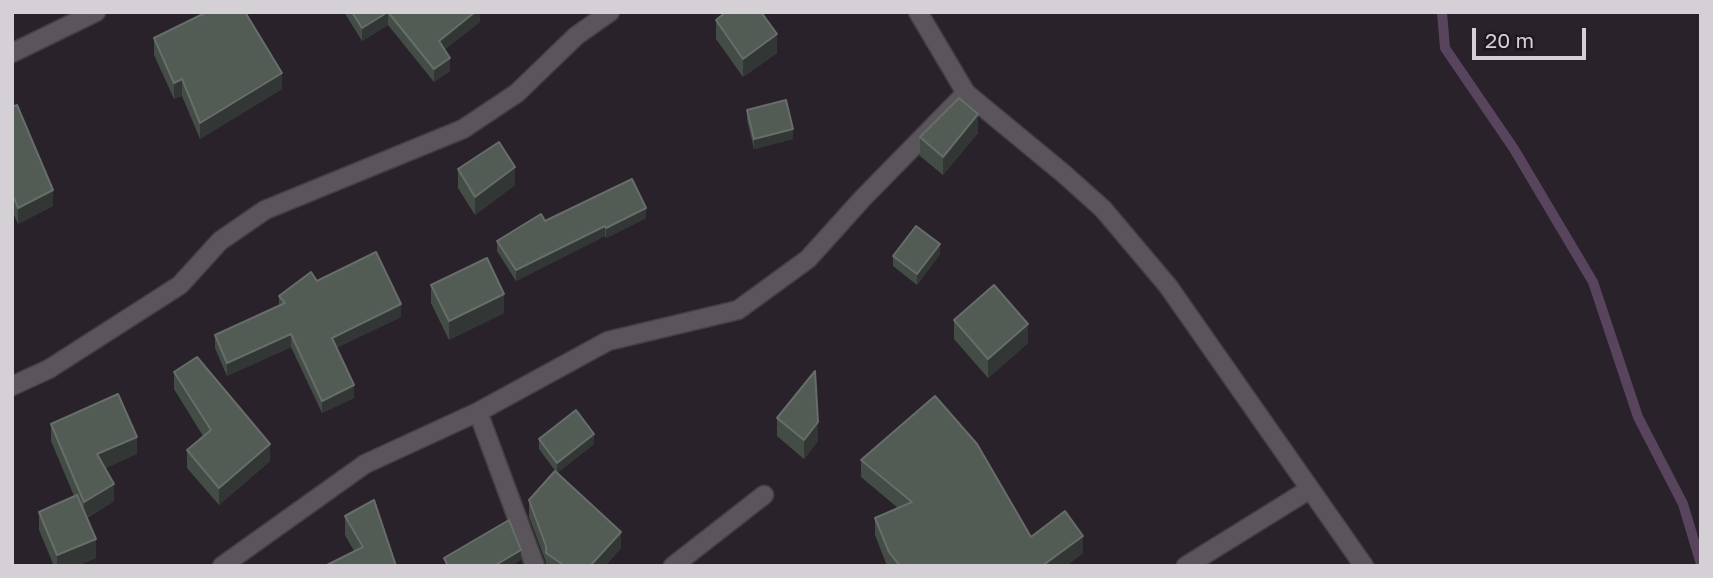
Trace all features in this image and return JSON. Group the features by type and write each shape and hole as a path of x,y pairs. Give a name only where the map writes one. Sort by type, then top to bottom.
{"street":[{"path":"12,53 96,12"},
{"path":"12,386 49,369 180,285 220,241 265,210 463,129 517,93 576,36 610,12"},
{"path":"918,12 966,93 1103,209 1168,286 1364,566"},
{"path":"222,566 365,464 478,412 608,341 738,310 808,259 863,198 966,93"},
{"path":"478,412 535,566"},
{"path":"1186,566 1310,489"},
{"path":"673,566 764,495"}],"building":[{"path":"207,12 245,12 282,73 200,123 182,79 174,83 154,38"},
{"path":"352,12 388,12 362,28"},
{"path":"388,12 475,12 439,41 450,58 434,69"},
{"path":"726,12 761,12 777,34 743,59 716,20"},
{"path":"959,98 978,114 943,157 920,137"},
{"path":"786,100 793,129 754,139 747,110"},
{"path":"17,105 53,190 18,208 12,193 12,107"},
{"path":"499,142 515,167 475,197 458,169"},
{"path":"632,179 646,208 516,270 497,241 541,214 545,221"},
{"path":"916,226 940,244 917,274 893,256"},
{"path":"376,252 401,304 332,338 354,385 322,401 291,334 227,363 215,335 285,303 279,296 311,272 317,281"},
{"path":"487,258 504,294 449,321 431,285"},
{"path":"994,285 1028,324 988,359 954,320"},
{"path":"197,357 270,444 219,488 187,450 211,430 174,372"},
{"path":"815,371 818,422 804,440 777,418"},
{"path":"118,394 137,437 97,454 114,484 84,502 51,424"},
{"path":"935,396 977,444 1031,537 1065,511 1083,536 1042,566 900,566 889,552 875,518 912,502 861,460"},
{"path":"576,410 594,434 557,463 539,439"},
{"path":"555,471 621,532 590,566 565,566 546,553 546,546 529,500"},
{"path":"77,495 96,539 57,555 39,512"},
{"path":"374,500 396,566 325,566 363,547 345,516"},
{"path":"509,520 521,550 494,566 448,566 444,558"}],"waterway":[{"path":"1442,12 1445,48 1514,149 1593,282 1638,417 1683,504 1701,564"}]}
